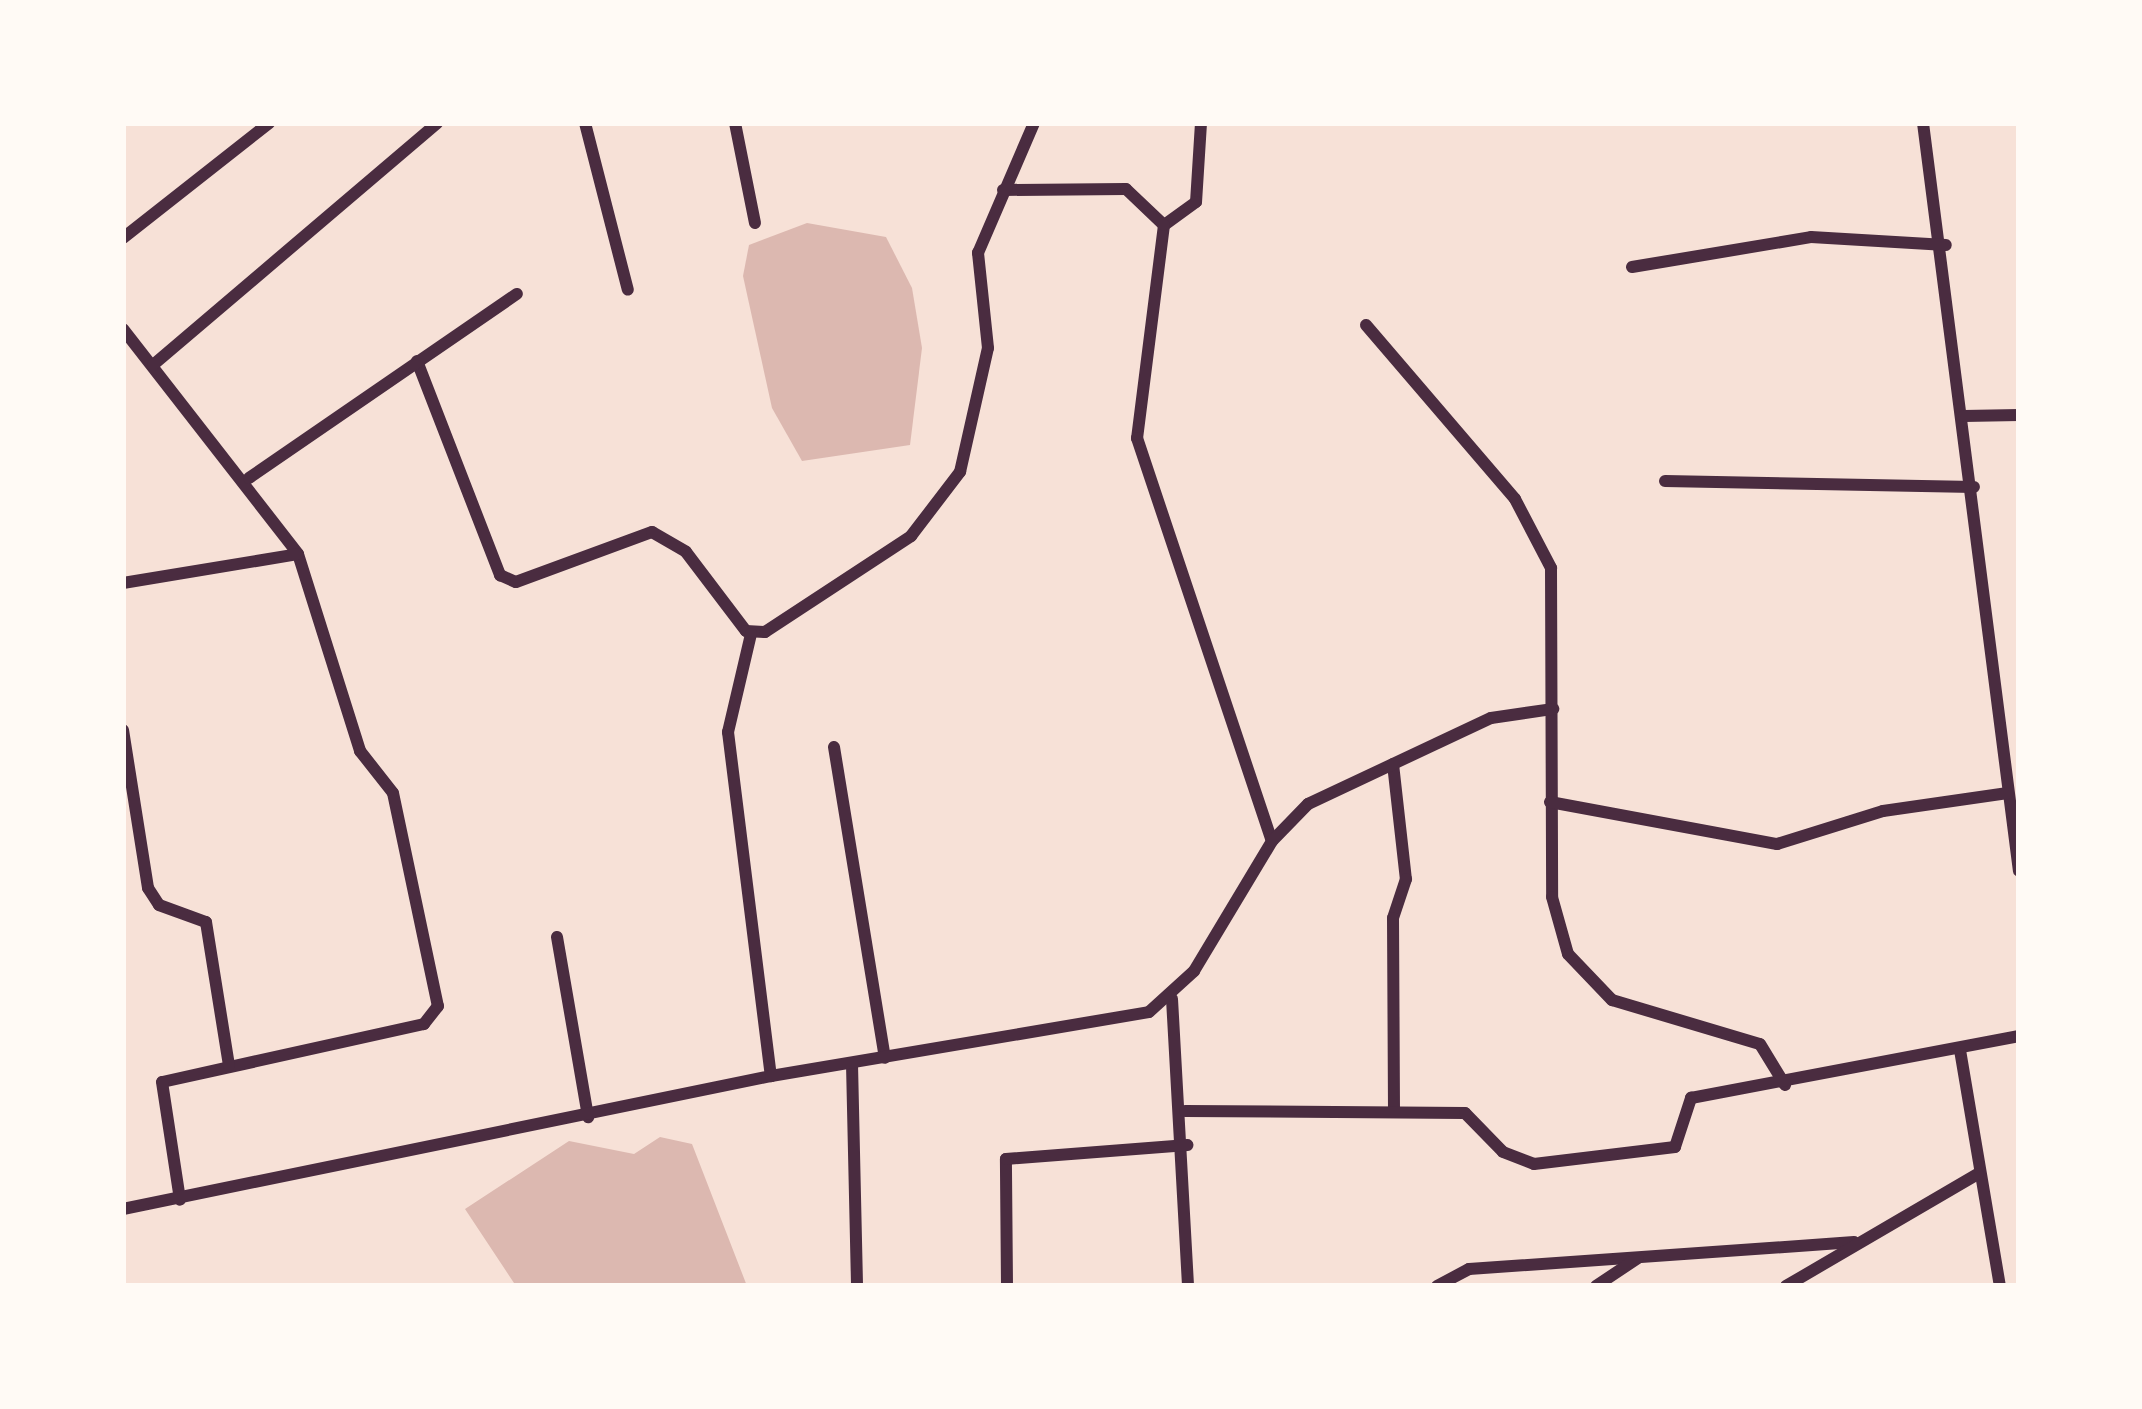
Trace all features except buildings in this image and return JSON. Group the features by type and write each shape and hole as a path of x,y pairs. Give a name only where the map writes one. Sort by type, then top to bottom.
{"street":[{"path":"123,238 269,123"},
{"path":"153,364 437,123"},
{"path":"584,123 628,290"},
{"path":"735,123 755,223"},
{"path":"771,1076 728,732 751,634 878,562 960,472 988,348 978,253 1034,123"},
{"path":"1201,123 1196,202 1164,225 1137,438 1272,841"},
{"path":"1922,123 1946,245 2019,871"},
{"path":"1003,190 1126,189 1164,225"},
{"path":"1632,267 1811,237 1946,245"},
{"path":"249,478 517,294"},
{"path":"1366,325 1537,535 1550,568 1550,802 1557,927 1590,986 1760,1043 1785,1085"},
{"path":"123,329 249,478 298,554 360,751 393,793 437,1006 424,1024 229,1064 158,1088 180,1200"},
{"path":"417,361 500,575 516,581 652,532 686,552 751,634"},
{"path":"1964,416 2019,415"},
{"path":"1664,481 1974,487"},
{"path":"123,583 298,554"},
{"path":"123,1209 771,1076 1124,1021 1172,999 1272,841 1308,804 1491,718 1553,709"},
{"path":"123,730 148,888 206,922 229,1064"},
{"path":"834,747 885,1058"},
{"path":"1393,764 1406,880 1394,919 1394,1111"},
{"path":"1550,802 1777,844 1882,811 2008,794"},
{"path":"556,937 588,1117"},
{"path":"1172,999 1187,1145 1188,1286"},
{"path":"1185,1111 1394,1111 1475,1116 1503,1152 1534,1164 1670,1149 1691,1098 1785,1085 2019,1036"},
{"path":"1960,1050 2000,1286"},
{"path":"852,1064 857,1286"},
{"path":"1006,1286 1006,1159 1187,1145"},
{"path":"1786,1286 1854,1242 1978,1174"},
{"path":"1438,1286 1469,1269 1854,1242"},
{"path":"1596,1286 1639,1257"}],"shaded area":[{"path":"807,223 886,237 912,288 922,348 910,445 802,461 772,408 743,276 749,245"},
{"path":"660,1137 692,1144 747,1286 516,1286 465,1209 569,1141 634,1154"}]}
